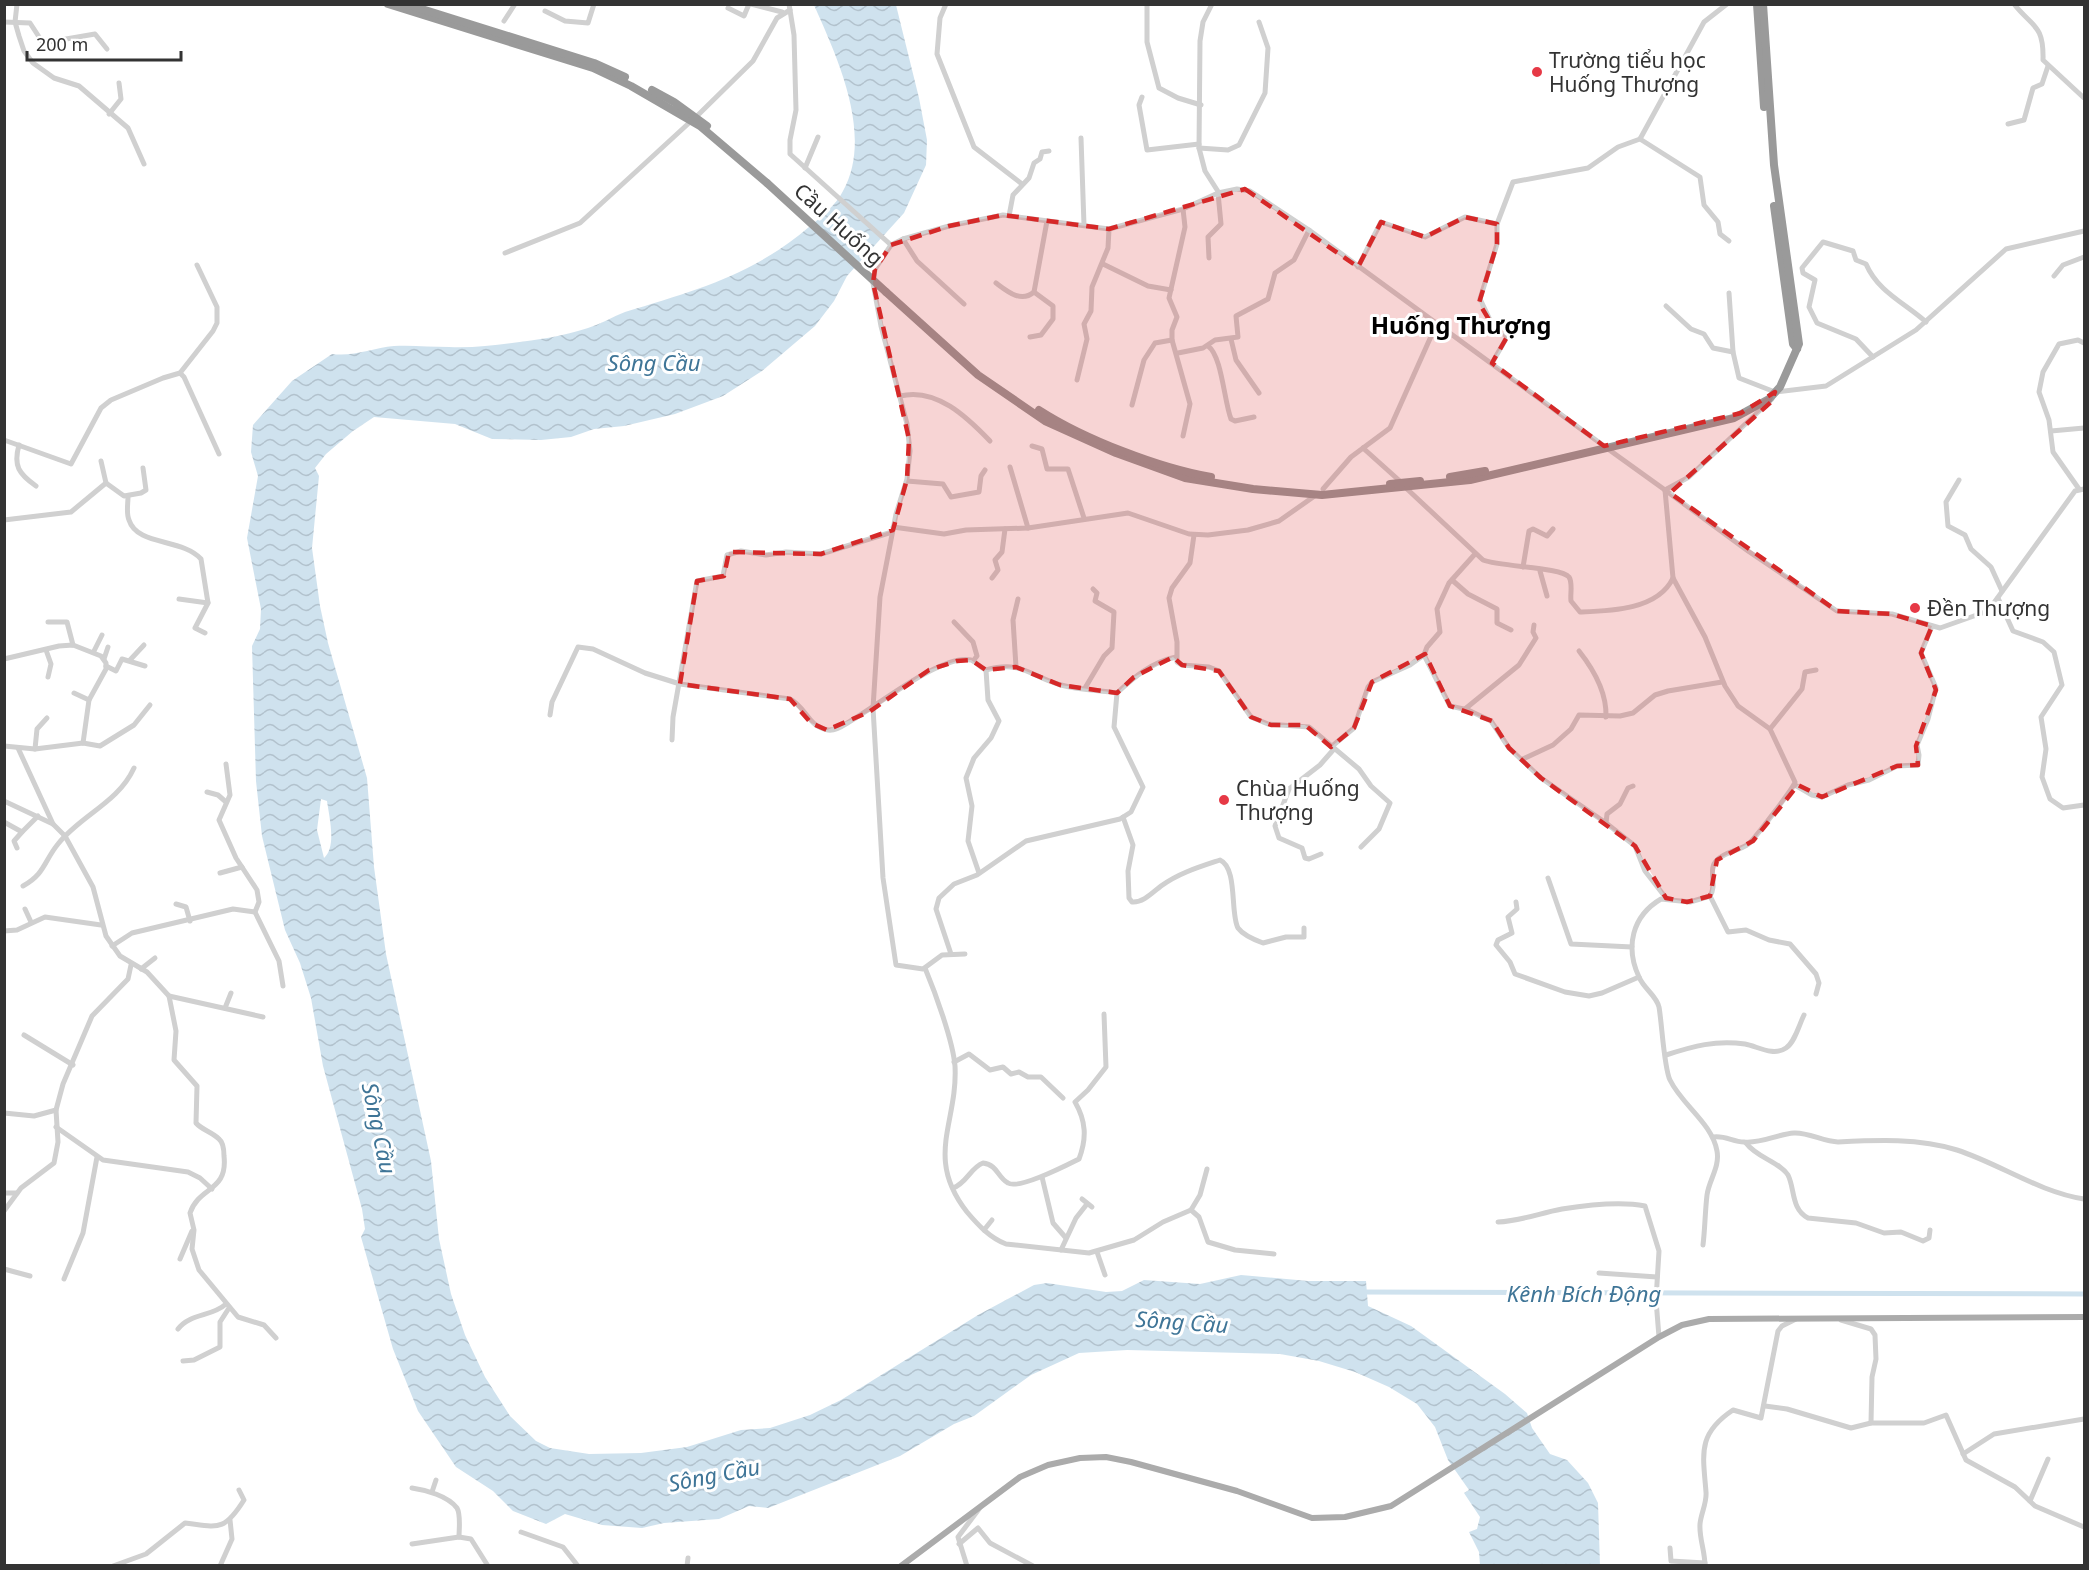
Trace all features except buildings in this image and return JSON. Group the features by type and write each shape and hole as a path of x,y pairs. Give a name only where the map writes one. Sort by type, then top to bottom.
{"highway":[{"path":"388,4 593,68 631,86 700,126 768,181"},
{"path":"406,4 594,63 630,80 674,102 699,119 768,181"},
{"path":"1757,4 1772,188 1793,344 1797,349"},
{"path":"1763,4 1768,104 1780,212 1797,313 1799,344 1775,393"},
{"name":"Cầu Huống","path":"768,181 978,375 1046,420 1116,453 1185,478 1320,492 1404,485 1540,462 1606,448 1741,413 1753,409 1775,393"}],"main road":[{"path":"901,1566 1020,1477 1048,1465 1080,1458 1106,1457 1237,1491 1312,1518 1326,1519 1391,1506 1659,1337 1682,1325 1709,1319 2085,1317"}],"street":[{"path":"17,4 15,22 24,51 33,63 54,78 79,86 109,114 129,128 144,164"},
{"path":"545,11 565,21 588,23 594,4"},
{"path":"728,8 744,16 750,4 784,12"},
{"path":"946,4 940,18 938,54 974,147 1022,184"},
{"path":"1147,4 1147,42 1159,88 1175,97 1201,105"},
{"path":"1209,258 1208,237 1219,229 1221,224 1219,193 1205,171 1199,146 1201,105 1199,63 1202,25 1212,4"},
{"path":"2014,4 2036,26 2042,42 2043,60 2085,98"},
{"path":"504,21 514,5"},
{"path":"1492,363 1507,337 1491,322 1480,299 1497,244 1497,224 1515,180 1588,168 1618,147 1640,139 1704,22 1723,5"},
{"path":"698,115 753,62 777,18 790,7"},
{"path":"790,7 796,110 790,150 793,158 889,244"},
{"path":"4,22 30,23 43,43 95,34 107,49"},
{"path":"1142,97 1139,105 1147,150 1199,146 1228,150 1239,145 1265,93 1268,48 1259,22"},
{"path":"2008,124 2024,120 2033,88 2042,84 2048,66"},
{"path":"109,114 121,99 119,83"},
{"path":"505,253 580,223 689,123"},
{"path":"805,168 818,137"},
{"path":"1081,138 1084,225"},
{"path":"1640,139 1700,177 1704,205 1718,222 1720,234 1729,241"},
{"path":"1009,216 1011,199 1029,178 1034,163 1040,159 1042,152 1049,151"},
{"path":"965,954 942,955 925,968 896,963 883,878 873,708 878,619 893,529 907,481 909,439 881,326 873,283 875,269 889,244 903,238 968,222 1009,216 1108,229 1183,209 1219,193 1237,189 1250,191 1309,230 1748,551 1837,610 1892,614 1932,626 1949,626 1982,614 1998,598 2082,489 2057,460 2040,392 2043,372 2059,344 2078,340 2085,343"},
{"path":"1183,209 1185,227 1170,290 1170,302 1177,317 1172,330 1172,340 1178,353 1190,404 1183,436"},
{"path":"1358,267 1381,222 1425,237 1465,217 1497,224"},
{"path":"996,283 1020,297 1028,297 1034,292 1047,221"},
{"path":"1077,380 1088,339 1084,324 1091,311 1092,287 1108,248 1108,229"},
{"path":"1178,353 1208,346 1215,340 1239,336 1236,316 1269,299 1275,273 1294,261 1309,230"},
{"path":"1729,293 1732,351 1739,378 1775,393 1826,386 1926,322 2006,249 2085,231"},
{"path":"903,238 917,261 964,304"},
{"path":"1873,357 1856,339 1820,326 1811,310 1815,280 1803,273 1802,268 1823,242 1853,251 1857,262 1866,264 1872,278 1886,292 1908,305 1926,322"},
{"path":"2054,276 2061,266 2085,257"},
{"path":"1103,264 1148,286 1170,290"},
{"path":"4,440 71,464 97,414 106,404 163,378 180,373 208,339 217,323 215,299 197,265"},
{"path":"1030,337 1041,334 1054,316 1053,306 1034,292"},
{"path":"1666,306 1691,329 1704,334 1713,348 1732,351"},
{"path":"672,740 673,717 697,581 723,576 729,552 821,554 893,529 944,534 966,530 1028,528 1128,513 1194,535 1228,533 1266,525 1292,514 1331,482 1347,460 1386,432 1393,423 1437,323"},
{"path":"1231,339 1236,360 1259,393"},
{"path":"1132,405 1144,360 1155,343 1172,340"},
{"path":"1208,346 1215,353 1224,398 1231,419 1235,422 1254,417"},
{"path":"180,373 184,377 219,454"},
{"path":"900,396 916,393 957,409 990,441"},
{"path":"1665,490 1689,477 1771,402 1775,393"},
{"path":"2051,431 2085,428"},
{"path":"19,446 15,459 19,471 36,486"},
{"path":"1032,446 1042,449 1047,469 1068,469 1084,519"},
{"path":"1363,448 1475,554 1499,565 1540,571 1560,571 1568,577 1570,600 1580,612 1613,611 1630,607 1663,592 1673,578"},
{"path":"101,460 106,483 128,497"},
{"path":"1010,467 1028,528"},
{"path":"128,497 146,490 143,468"},
{"path":"907,481 943,484 951,497 980,492 981,476 985,471"},
{"path":"1959,480 1946,502 1948,526 1965,535 1971,549 1991,567 2002,591"},
{"path":"4,520 71,512 106,483"},
{"path":"1665,490 1673,578 1706,637 1722,682 1738,706 1770,729 1783,752 1795,785 1812,795 1822,797 1848,785 1869,780 1897,766 1918,765 1917,745 1936,690 1921,652 1932,626"},
{"path":"128,497 129,522 137,533 186,548 201,559 208,603 195,627 205,633"},
{"path":"992,578 998,570 995,560 1002,552 1005,529"},
{"path":"1523,567 1529,531 1547,536 1553,529"},
{"path":"1194,535 1190,563 1172,588 1169,598 1177,642 1177,662 1182,666 1209,667 1219,671 1251,717 1271,725 1306,726 1359,769 1371,786 1390,803 1379,829 1361,848"},
{"path":"1321,854 1309,859 1305,858 1302,848 1279,838 1275,826 1289,789 1320,765 1332,748 1354,728 1369,685 1384,675 1410,665 1424,655 1427,647 1440,632 1436,613 1452,580 1475,554"},
{"path":"1540,571 1547,596"},
{"path":"1452,580 1470,596 1497,609 1497,623 1511,630"},
{"path":"1085,688 1113,645 1114,612 1095,601 1097,593 1093,589"},
{"path":"1998,598 2013,631 2043,642 2057,658 2061,690 2042,717 2046,749 2042,777 2050,799 2059,806 2069,808 2085,805"},
{"path":"179,599 208,603"},
{"path":"1016,667 1013,620 1018,599"},
{"path":"48,622 67,622 73,645"},
{"path":"954,622 973,642 977,656 973,661"},
{"path":"1465,709 1521,662 1536,638 1533,632 1534,625"},
{"path":"94,651 102,635"},
{"path":"4,659 73,645 94,651 104,659"},
{"path":"130,660 144,645"},
{"path":"83,743 89,700 99,685 106,666 104,659 108,647"},
{"path":"550,715 552,702 578,647 593,649 645,673 680,684 790,699 801,705 811,723 827,730 837,729 873,708 929,670 957,661 973,661 986,670 1003,666 1016,667 1060,685 1117,693 1151,667 1176,657"},
{"path":"46,650 51,664 48,677"},
{"path":"1579,651 1588,662 1605,695 1606,717"},
{"path":"1424,655 1447,703 1454,708 1465,709 1491,721 1509,748 1553,789 1606,823 1635,846 1645,871 1666,898"},
{"path":"106,666 116,671 122,659 145,666"},
{"path":"979,873 968,841 972,806 966,782 974,758 991,738 999,721 988,700 986,670"},
{"path":"1770,729 1802,689 1805,672 1816,670"},
{"path":"1523,759 1553,745 1571,729 1579,715 1606,717 1633,713 1655,695 1722,682"},
{"path":"74,693 89,700"},
{"path":"951,954 948,940 937,919 937,903 954,884 979,873 1027,840 1124,817 1137,802 1143,787 1114,727 1117,693"},
{"path":"4,746 35,749 83,743 103,745 134,725 150,705"},
{"path":"35,749 37,729 47,717"},
{"path":"18,748 53,824"},
{"path":"226,764 230,788 219,820 242,867 257,890 259,897 255,912 279,961 283,986"},
{"path":"23,886 40,875 52,851 65,836 118,794 134,768"},
{"path":"1703,1245 1707,1193 1717,1163 1713,1137 1670,1080 1659,1005 1639,977 1632,947 1634,927 1638,919 1657,901 1666,898 1690,902 1710,896 1715,887 1713,868 1717,860 1753,841 1770,814 1795,785"},
{"path":"1606,823 1607,814 1620,804 1625,792 1633,786"},
{"path":"207,792 218,795 226,802"},
{"path":"4,801 53,824 65,836 93,887 101,925 112,946 131,964 141,969 169,996 263,1017"},
{"path":"17,848 14,841 38,816"},
{"path":"1124,817 1133,845 1128,871 1129,898 1132,902 1142,900 1168,881 1195,868 1222,861 1232,887 1239,930 1263,943 1286,937 1304,937 1304,928"},
{"path":"4,822 22,832"},
{"path":"220,873 242,867"},
{"path":"1548,878 1573,946 1592,943 1632,947"},
{"path":"1710,896 1728,932 1750,931 1769,940 1787,942 1793,946 1816,974 1819,983 1816,994"},
{"path":"1516,902 1518,909 1508,917 1512,933 1498,940 1496,945 1517,975 1565,992 1589,996 1602,993 1639,977"},
{"path":"176,904 186,907 190,921"},
{"path":"25,909 31,922"},
{"path":"112,946 132,933 233,909 255,912"},
{"path":"4,931 17,930 45,917 101,925"},
{"path":"141,969 155,958"},
{"path":"4,1211 17,1193 54,1163 58,1142 56,1110 63,1084 92,1016 128,980 131,964"},
{"path":"925,968 954,1062 952,1100 944,1156 947,1175 961,1204 984,1230 1006,1244 1097,1252 1134,1240 1163,1222 1191,1210 1200,1195 1207,1169"},
{"path":"225,1008 231,993"},
{"path":"169,996 176,1031 174,1060 197,1086 196,1124 220,1139 223,1148 225,1173 192,1208 190,1218 194,1230 192,1249 196,1263 228,1306 241,1319 264,1325 276,1338"},
{"path":"953,1188 964,1183 977,1165 983,1162 996,1168 1008,1184 1036,1181 1080,1157 1086,1137 1082,1113 1075,1102 1106,1067 1104,1014"},
{"path":"1666,1055 1714,1042 1748,1044 1772,1052 1784,1049 1792,1039 1804,1015"},
{"path":"24,1035 73,1065"},
{"path":"954,1062 969,1054 990,1070 1003,1067 1011,1074 1017,1072 1028,1077 1041,1077 1063,1098"},
{"path":"4,1113 34,1116 56,1110"},
{"path":"56,1127 85,1145 97,1157 188,1172 200,1178 212,1189"},
{"path":"1713,1137 1722,1136 1746,1143 1780,1138 1795,1133 1836,1142 1851,1139 1905,1141 1952,1149 1999,1166 2043,1188 2085,1199"},
{"path":"1746,1143 1756,1155 1788,1175 1797,1206 1808,1218 1856,1223 1884,1233 1901,1232 1923,1241 1929,1238 1930,1230"},
{"path":"64,1279 83,1233 95,1179 97,1157"},
{"path":"1042,1177 1054,1227 1066,1238"},
{"path":"4,1193 17,1193"},
{"path":"1061,1250 1066,1238 1090,1206 1082,1198"},
{"path":"1498,1222 1528,1219 1562,1209 1643,1205 1659,1251 1656,1300 1659,1337"},
{"path":"1191,1210 1200,1219 1208,1242 1243,1251 1274,1254"},
{"path":"984,1230 992,1220"},
{"path":"180,1259 194,1230"},
{"path":"1097,1252 1105,1275"},
{"path":"4,1269 30,1276"},
{"path":"1599,1273 1657,1279"},
{"path":"178,1329 187,1319 228,1306"},
{"path":"183,1361 194,1359 219,1347 220,1322 228,1306"},
{"path":"1670,1548 1671,1561 1705,1564 1700,1523 1706,1496 1702,1461 1705,1439 1731,1412 1736,1410 1759,1419 1765,1406 1778,1331 1782,1326 1798,1318"},
{"path":"1836,1318 1871,1329 1875,1335 1876,1359 1872,1377 1871,1423"},
{"path":"1765,1406 1794,1410 1849,1428 1871,1423 1924,1423 1946,1415 1950,1418 1966,1461 2015,1487 2030,1501 2085,1527"},
{"path":"1963,1454 1994,1434 2085,1419"},
{"path":"2030,1501 2048,1459"},
{"path":"432,1492 436,1480"},
{"path":"412,1488 432,1492 458,1509 459,1537"},
{"path":"113,1566 146,1554 185,1523 209,1528 230,1520 244,1500 239,1490"},
{"path":"967,1566 959,1544 960,1533 984,1504"},
{"path":"220,1566 232,1539 230,1520"},
{"path":"959,1544 978,1528 990,1543 1033,1566"},
{"path":"521,1532 563,1547 578,1566"},
{"path":"412,1544 459,1537 474,1541 488,1566"},
{"path":"687,1566 688,1558"}],"highlighted area":[{"path":"1245,189 1358,267 1381,222 1425,237 1465,217 1497,224 1497,244 1479,303 1491,323 1507,337 1492,363 1604,446 1741,413 1775,392 1771,402 1670,493 1837,611 1892,614 1932,626 1921,653 1936,690 1916,746 1918,765 1897,766 1822,797 1798,785 1753,841 1717,860 1710,896 1687,902 1666,898 1635,846 1541,778 1509,748 1492,721 1450,706 1425,654 1372,682 1354,728 1331,747 1305,725 1271,725 1251,717 1219,671 1182,665 1173,657 1134,677 1117,693 1060,685 1016,667 986,670 971,660 957,661 929,670 869,712 827,730 811,723 790,699 680,684 697,581 724,576 729,552 821,554 893,530 907,479 909,439 873,283 875,269 891,245 949,226 1003,215 1109,229"}],"water":[{"name":"Sông Cầu","path":"814,5 896,5 927,140 926,165 904,213 847,276 834,301 815,326 762,371 723,396 675,414 624,426 594,429 571,437 541,440 492,439 455,424 374,417 326,454 315,468 319,476 312,548 320,606 328,643 367,778 374,867 386,954 431,1161 439,1239 451,1294 465,1335 485,1377 510,1416 536,1441 550,1448 589,1454 641,1453 687,1447 741,1430 770,1428 810,1415 841,1400 978,1315 1034,1285 1047,1283 1106,1292 1122,1291 1144,1280 1200,1284 1241,1275 1308,1281 1366,1281 1368,1306 1411,1326 1505,1394 1527,1413 1532,1428 1550,1454 1567,1460 1588,1483 1598,1503 1600,1565 1480,1565 1479,1552 1469,1532 1477,1529 1480,1517 1464,1493 1469,1490 1448,1460 1435,1427 1417,1404 1389,1387 1355,1372 1319,1361 1280,1354 1127,1350 1079,1353 1031,1375 974,1416 954,1424 900,1456 768,1508 749,1506 719,1519 664,1523 642,1528 602,1525 565,1514 546,1524 513,1511 493,1491 456,1467 418,1411 393,1349 361,1237 365,1229 362,1209 323,1066 311,998 300,963 285,930 262,836 256,781 252,646 260,629 261,609 247,538 258,476 251,452 253,425 292,381 332,354 340,355 394,346 489,346 570,333 722,280 766,258 787,244 814,223 840,196 852,169 855,146 854,121 849,96 833,48","holes":["321,799 327,801 331,839 328,853 324,858 317,830"]}],"waterway":[{"name":"Kênh Bích Động","path":"1360,1292 2084,1294"}],"place":[{"name":"Trường tiểu học Huống Thượng","path":"1537,72"},
{"name":"Đền Thượng","path":"1915,608"},
{"name":"Chùa Huống Thượng","path":"1224,800"}],"district":[{"name":"Huống Thượng","path":"1461,324"}]}
